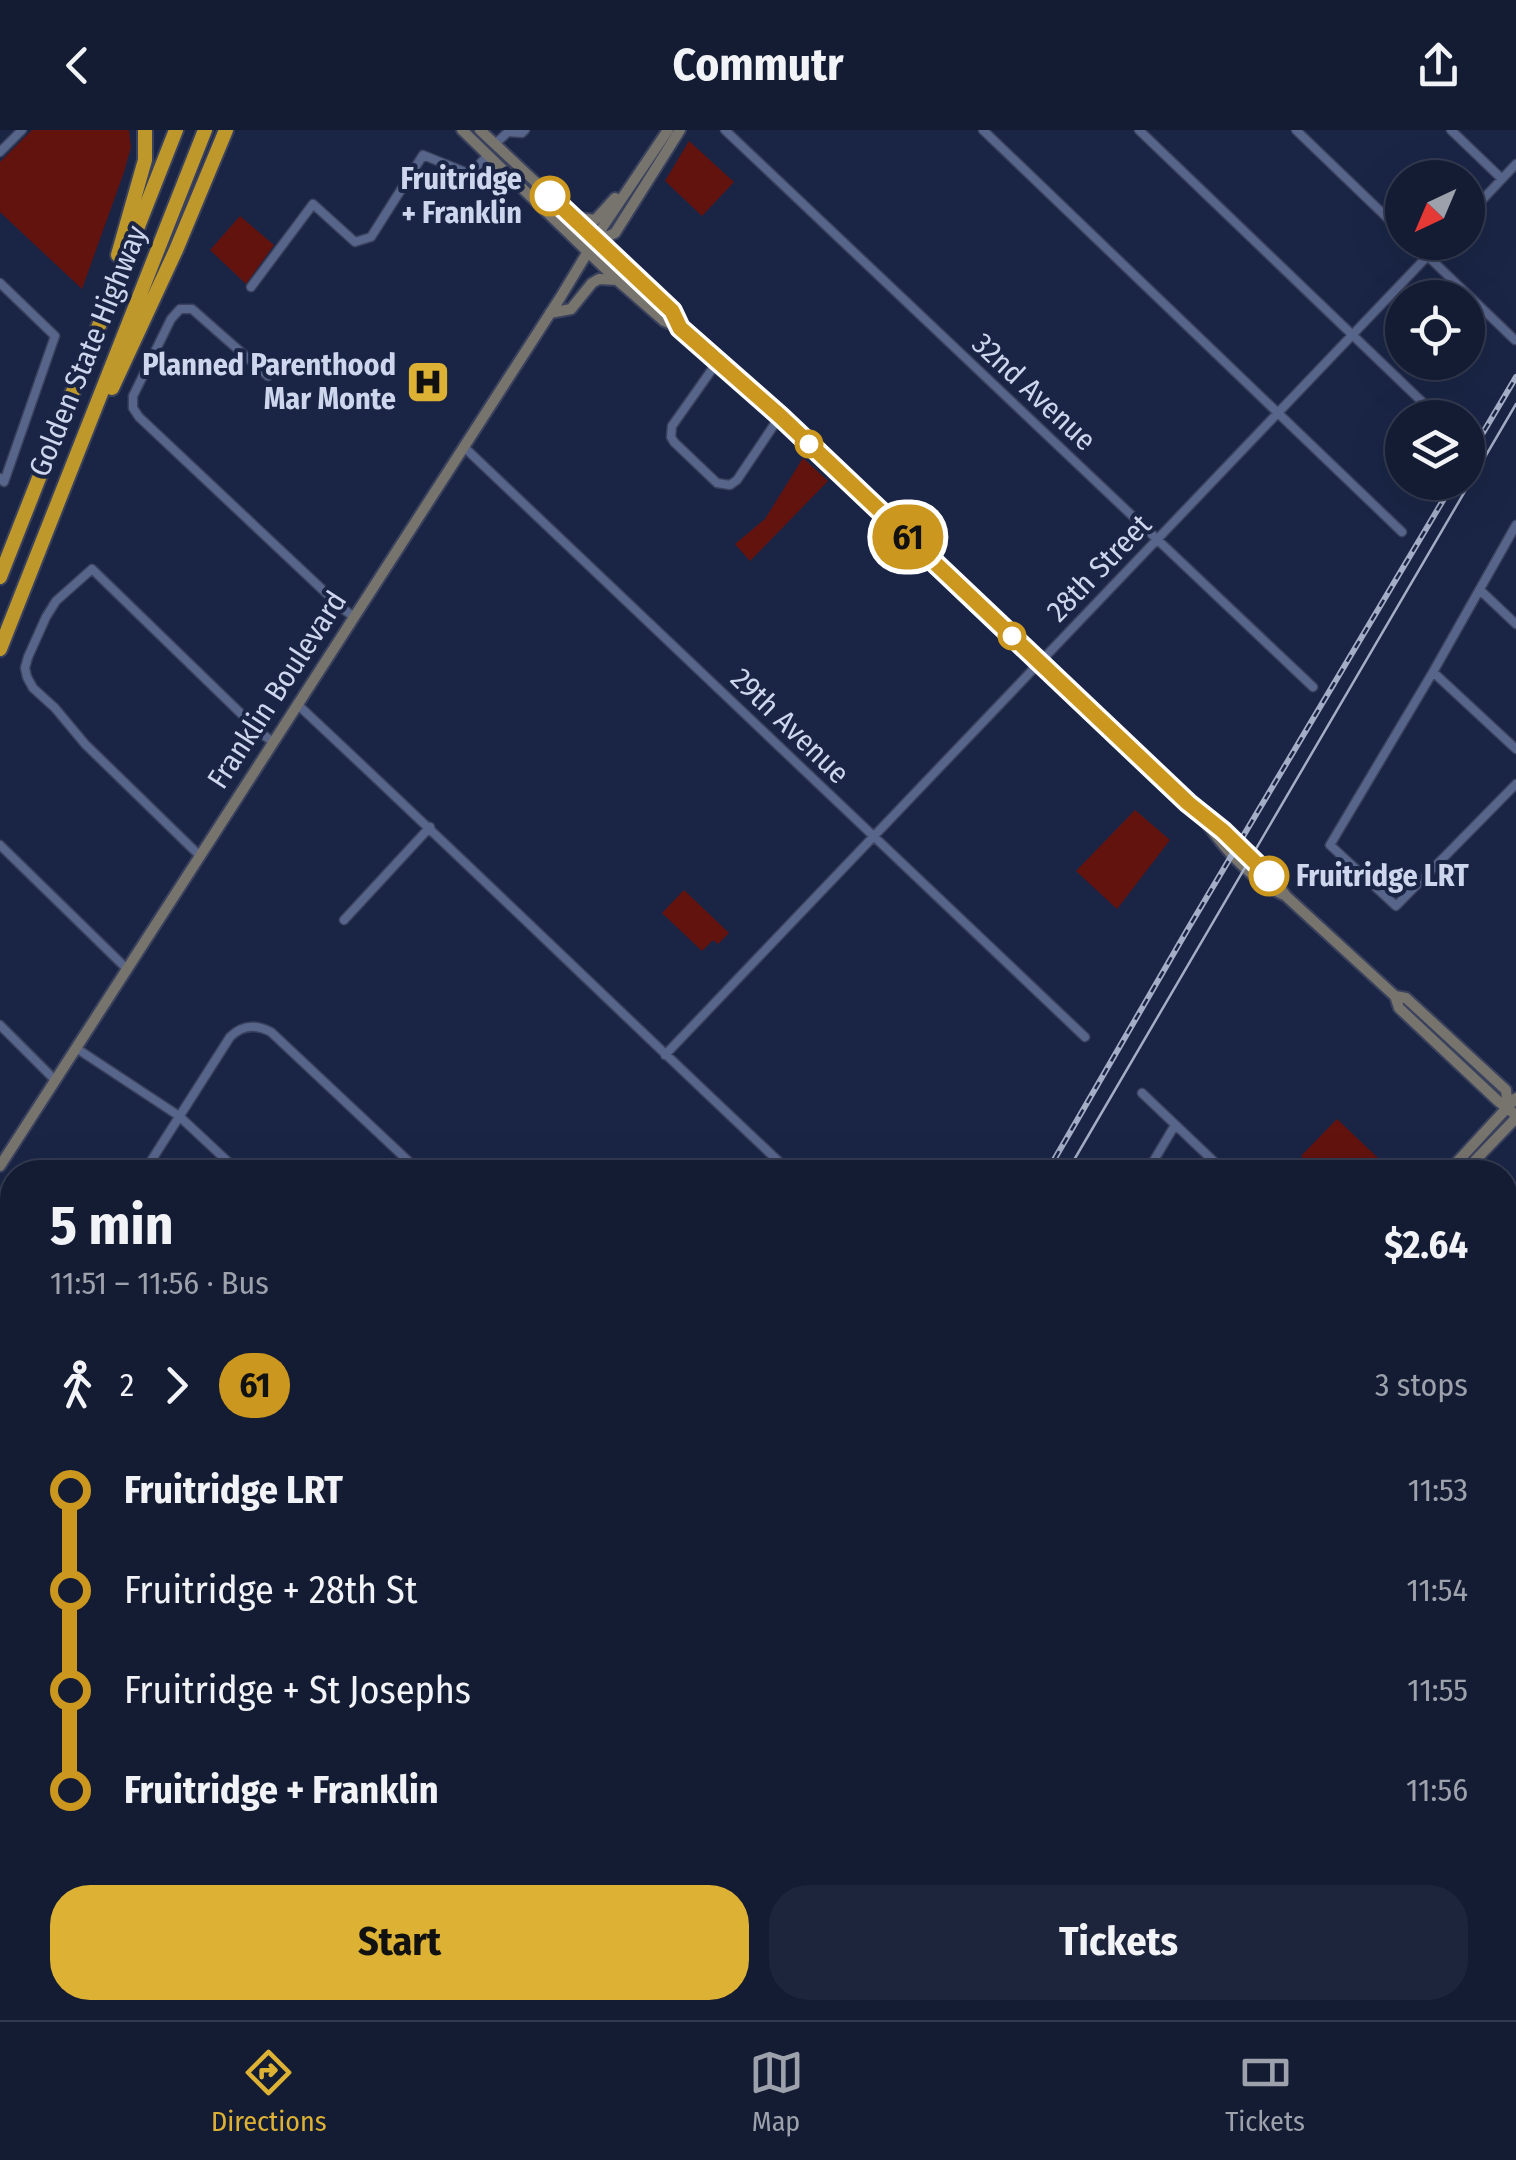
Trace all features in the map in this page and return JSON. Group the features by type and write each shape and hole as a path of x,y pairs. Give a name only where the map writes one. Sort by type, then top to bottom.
{"highway":[{"path":"93,338 145,160 145,130"},
{"name":"Golden State Highway","path":"0,577 176,130"},
{"name":"Golden State Highway","path":"0,649 204,130"},
{"path":"75,459 132,348 226,130"}],"main road":[{"path":"462,130 617,280 664,321 680,328 780,416 1394,996 1406,998 1506,1090 1514,1109"},
{"path":"480,130 672,311 680,328"},
{"name":"Franklin Boulevard","path":"4,1160 668,130"},
{"name":"Franklin Boulevard","path":"596,241 615,232 680,130"},
{"path":"571,217 594,220 621,191 632,186"},
{"path":"550,313 571,309 599,279 617,280"},
{"path":"1461,1160 1514,1109"},
{"path":"1474,1160 1514,1109"}],"street":[{"path":"0,152 22,130"},
{"path":"495,144 508,132 525,130"},
{"name":"32nd Avenue","path":"724,130 1312,686"},
{"path":"983,130 1402,532"},
{"path":"1139,130 1420,400"},
{"path":"1296,130 1385,216"},
{"path":"1451,130 1502,179"},
{"path":"251,287 313,204 355,242 371,237 423,155 470,174 488,155"},
{"path":"1485,197 1516,164"},
{"name":"28th Street","path":"664,1055 1424,260"},
{"path":"1432,260 1515,340"},
{"path":"0,283 55,336 2,480"},
{"path":"268,376 192,309 180,308 170,319 133,396 133,408 354,617"},
{"path":"718,361 671,431 674,442 718,483 730,485 738,480 780,416"},
{"name":"29th Avenue","path":"464,446 1086,1037"},
{"path":"1516,526 1330,845 1396,906 1516,784"},
{"path":"200,856 84,744 33,688 27,678 28,657 46,617 65,592 92,570 273,742"},
{"path":"1480,590 1516,624"},
{"path":"1433,672 1516,748"},
{"path":"297,704 777,1160"},
{"path":"344,920 430,828"},
{"path":"0,845 127,969"},
{"path":"0,1025 56,1080"},
{"path":"152,1160 230,1037 242,1028 255,1026 271,1032 407,1160"},
{"path":"76,1048 180,1116 226,1160"},
{"path":"1142,1093 1212,1160"},
{"path":"1154,1160 1175,1125"}],"shaded area":[{"path":"32,130 129,130 131,147 124,172 82,289 0,212 0,162"},
{"path":"689,141 734,182 702,216 665,181"},
{"path":"240,216 274,245 246,284 210,250"},
{"path":"803,458 828,481 750,561 735,544 765,519"},
{"path":"1135,810 1170,840 1117,909 1076,871"},
{"path":"684,890 729,933 718,944 713,940 702,951 662,913"},
{"path":"1337,1119 1378,1158 1305,1160 1301,1156"}],"tram line":[{"path":"1074,1160 1516,404"}],"railway":[{"path":"1485,429 1516,377"},
{"path":"1054,1160 1443,500"}],"bus line":[{"name":"61","path":"550,196 672,311 680,328 780,416 1269,876"}],"place":[{"name":"Fruitridge + Franklin","path":"550,196"},
{"name":"Planned Parenthood Mar Monte","path":"428,382"},
{"name":"Fruitridge LRT","path":"1269,876"}]}
